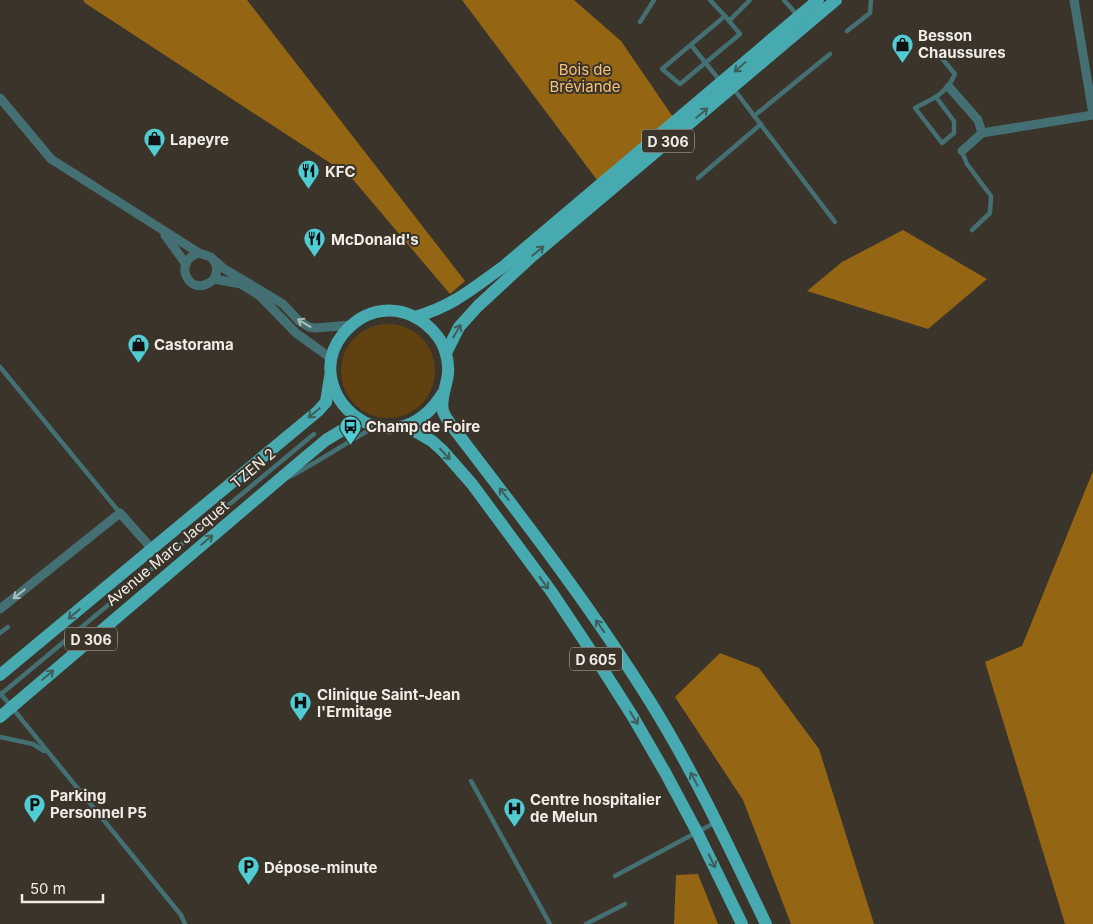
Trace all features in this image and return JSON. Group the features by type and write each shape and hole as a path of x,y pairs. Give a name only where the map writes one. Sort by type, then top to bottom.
{"main road":[{"name":"D 306","path":"446,353 459,326 502,284 727,85 777,35 818,0"},
{"name":"D 306","path":"414,316 436,311 457,300 494,274 727,85 836,0"},
{"path":"382,311 398,311 414,316 428,326 439,338 446,353 448,373 443,393 434,407 422,419 406,426 376,427 359,420 344,407 334,389 331,364 338,340 351,325 365,316 382,311"},
{"name":"Avenue Marc Jacquet","path":"0,675 318,411 326,402 331,364"},
{"name":"D 605","path":"443,393 443,411 455,430 537,536 651,703 717,822 766,924"},
{"name":"Avenue Marc Jacquet","path":"0,717 326,440 359,420"},
{"name":"D 605","path":"406,426 432,441 472,484 551,592 633,717 697,832 742,924"}],"street":[{"path":"962,151 982,133 1093,115 1074,0"},
{"path":"949,87 978,120 982,133"},
{"path":"0,98 52,159 199,253 208,255 222,268 283,304 299,321 309,327 316,328 351,325"},
{"path":"154,224 171,242 186,264"},
{"path":"199,253 190,258 186,264 185,273 187,278 195,285 205,285 214,280 241,284 260,296 296,333 331,364"},
{"path":"214,260 217,270 214,280"},
{"path":"0,609 120,513 152,549"}],"lane":[{"path":"640,22 654,0"},
{"path":"710,0 725,16 740,34 680,84 662,69 725,16"},
{"path":"729,21 750,0"},
{"path":"784,0 799,17"},
{"path":"847,31 870,13 871,0"},
{"path":"691,45 754,116 835,222"},
{"path":"935,50 955,74 949,87 916,108 942,143 954,134 954,121 936,97"},
{"path":"754,116 830,54"},
{"path":"698,178 760,124"},
{"path":"962,151 967,164 991,196 990,213 972,230"},
{"path":"0,367 120,513"},
{"path":"271,488 315,464 342,445 376,427"},
{"name":"TZEN 2","path":"0,694 314,434"},
{"path":"0,633 8,627"},
{"path":"0,694 181,915 185,924"},
{"path":"0,737 33,744 48,753"},
{"path":"471,781 550,924"},
{"path":"615,876 717,822"},
{"path":"586,924 625,904"}],"shaded area":[{"path":"388,324 406,328 421,338 431,353 435,371 431,389 421,404 406,414 388,418 370,414 355,404 345,389 341,371 345,353 355,338 370,328"}],"green space":[{"path":"83,0 247,0 465,281 450,294 350,176"},
{"name":"Bois de Bréviande","path":"462,0 574,0 621,41 673,117 600,184"},
{"path":"903,230 987,279 928,329 807,291 842,262"},
{"path":"1093,471 1093,924 1065,924 985,662 1022,646"},
{"path":"720,653 759,668 819,749 874,924 791,924 743,800 675,697"},
{"path":"698,874 718,924 674,924 676,875"}],"place":[{"name":"Besson Chaussures","path":"902,63"},
{"name":"Lapeyre","path":"154,158"},
{"name":"KFC","path":"309,190"},
{"name":"McDonald's","path":"315,258"},
{"name":"Castorama","path":"138,363"},
{"name":"Champ de Foire","path":"350,445"},
{"name":"Clinique Saint-Jean l'Ermitage","path":"301,722"},
{"name":"Parking Personnel P5","path":"34,823"},
{"name":"Centre hospitalier de Melun","path":"514,827"},
{"name":"Dépose-minute","path":"248,886"}]}
